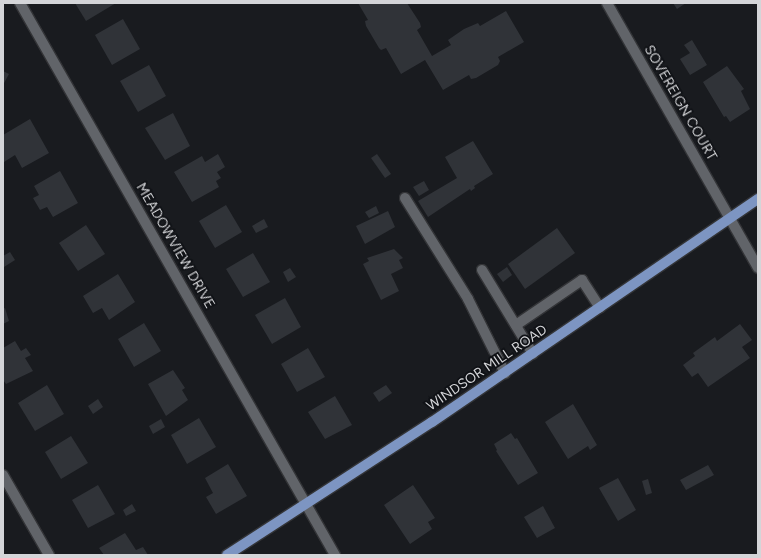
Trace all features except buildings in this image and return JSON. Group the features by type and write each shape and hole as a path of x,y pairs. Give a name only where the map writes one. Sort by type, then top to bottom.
{"main road":[{"name":"WINDSOR MILL ROAD","path":"226,555 534,354 758,199"}],"street":[{"name":"MEADOWVIEW DRIVE","path":"20,3 335,555"},
{"name":"SOVEREIGN COURT","path":"607,3 758,268"},
{"path":"404,198 468,299 505,373"},
{"path":"482,270 534,354"},
{"path":"516,325 582,280 600,308"},
{"path":"3,475 49,555"}]}
